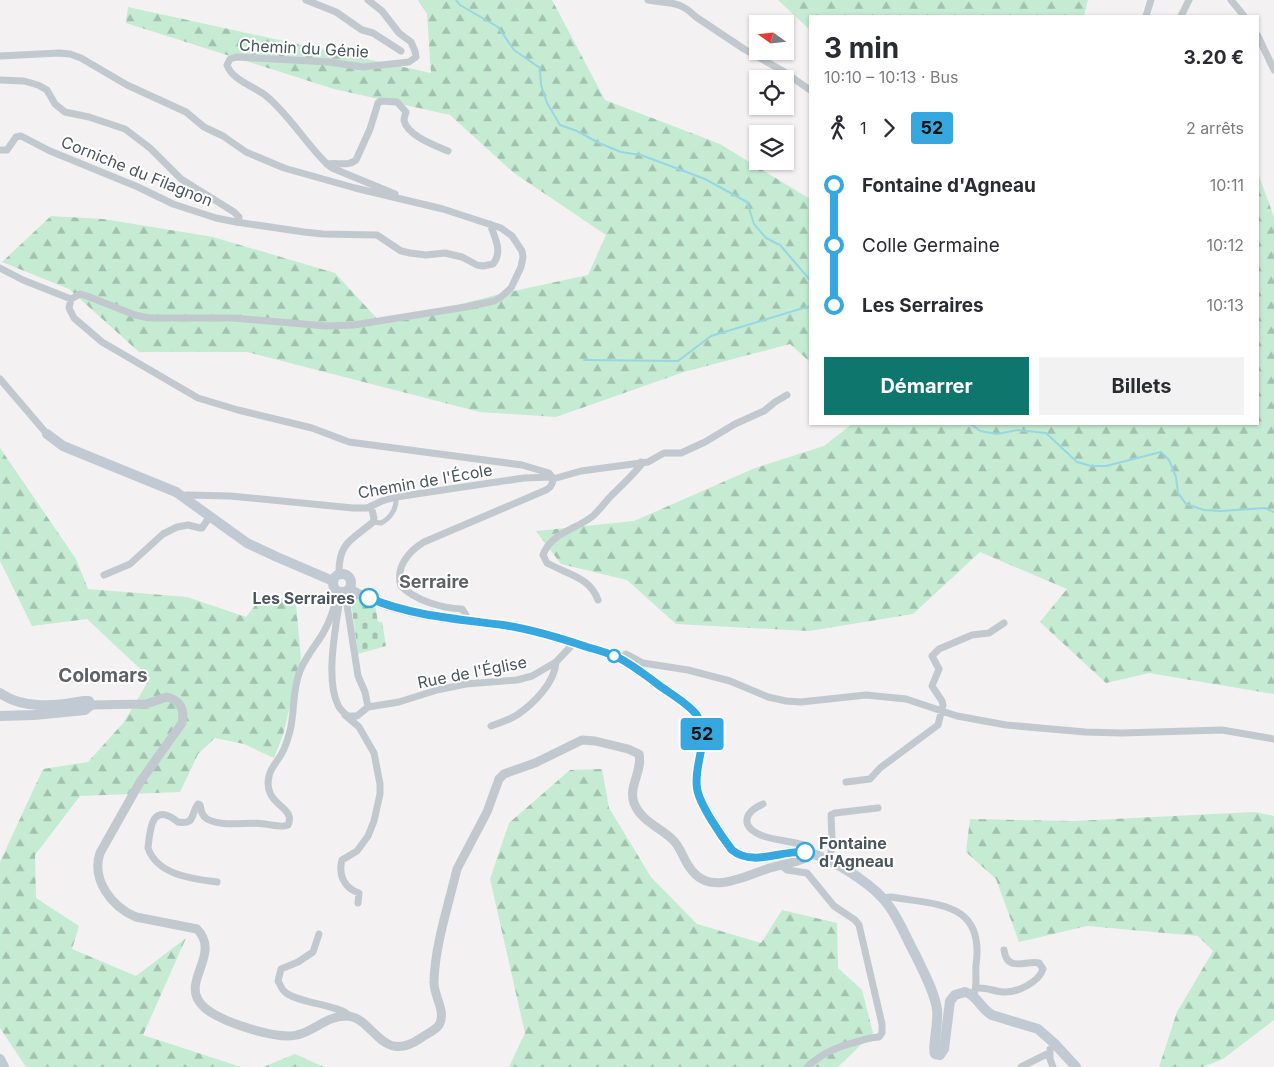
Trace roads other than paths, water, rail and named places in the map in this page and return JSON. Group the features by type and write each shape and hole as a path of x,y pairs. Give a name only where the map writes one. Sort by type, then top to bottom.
{"main road":[{"path":"47,434 63,446 169,489 184,497 247,543 277,557 336,578 345,575 349,578 351,584 343,591"},
{"path":"336,578 333,586 343,591 407,612 515,628 574,643 620,659 673,695 698,717 702,738 696,782 698,792 703,805 732,850 740,855 753,858 795,852 809,853 830,861 876,891 883,898 895,915 932,990 938,1022 934,1048 935,1054 940,1055 944,1049 948,1009 952,997 959,992 975,992 987,1012 1030,1026 1046,1035 1076,1067"},
{"path":"0,693 13,699 41,706 84,701 89,701 91,705 85,710 0,716"},
{"path":"0,1059 4,1067"}],"street":[{"path":"306,0 336,12 362,30 373,33 401,51"},
{"name":"Chemin du Génie","path":"368,0 382,11 399,33 411,42 415,50 416,57 414,60 363,67 329,62 238,57 230,59 227,65 229,71 266,96 332,168 404,198 406,201"},
{"path":"648,0 679,2 696,17 809,89"},
{"path":"1146,15 1151,0"},
{"path":"1182,15 1189,0"},
{"path":"1230,0 1243,15"},
{"path":"1259,38 1274,70"},
{"path":"0,56 70,54 81,58 127,85 186,112 204,127 223,136 246,152 279,166 308,176 443,210 490,224 501,228 512,236 522,252 523,261 508,291 494,301 466,307 354,325 326,326 234,318 150,318 136,315 80,294 71,300 69,308 74,318 102,342 198,398 238,410 322,430 349,442 522,465 546,471 553,478"},
{"path":"0,80 24,81 38,85 47,90 55,104 65,112 89,116 125,129 150,148 181,179 234,212 239,217 236,222"},
{"path":"327,164 348,164 356,160 370,129 378,103 381,101 397,102 406,112 404,121 409,130 448,151"},
{"name":"Corniche du Filagnon","path":"0,150 6,150 16,137 21,136 50,151 138,187 173,204 194,211 236,222 323,234 377,235 401,251 410,254 445,253 462,257 483,266 493,264 498,255 499,249 490,224"},
{"path":"0,268 71,300"},
{"path":"0,379 47,434"},
{"path":"553,478 581,471 648,462 664,452 681,453 764,411 787,395"},
{"path":"598,600 586,581 547,563 543,555 546,547 552,540 596,514 642,465 641,462"},
{"name":"Chemin de l'École","path":"184,497 186,495 230,496 352,508 371,506 396,497 524,478 553,478"},
{"path":"465,620 466,615 462,609 443,607 405,590 399,581 399,573 404,560 410,552 424,542 546,490 552,485 553,478"},
{"path":"336,578 346,544 373,522 381,523 387,519 395,508 396,497"},
{"path":"371,506 373,522"},
{"path":"104,575 130,564 163,534 183,525 202,528 210,516"},
{"path":"343,591 358,676 365,692 368,707"},
{"path":"343,591 334,643 332,668 335,700 338,707 359,727 372,750 380,784 378,808 368,836 357,851 342,860 340,868 343,880 349,888 359,893 358,903"},
{"path":"217,882 188,877 164,868 148,848 152,820 159,814 169,815 178,822 188,822 193,818 195,807 198,804 204,816 210,820 232,823 259,823 286,827 290,823 287,811 269,794 269,775 282,753 291,730 295,688 300,669 327,626 343,591"},
{"path":"846,782 870,779 886,763 938,725 943,705 932,686 939,669 932,656 933,653 972,635 989,633 1004,622"},
{"name":"Rue de l'Église","path":"343,712 348,716 357,716 368,707 389,704 425,693 458,686 522,679 532,676 556,662 574,643"},
{"path":"620,659 626,654 648,664 688,670 730,681 768,697 786,702 866,695 906,699 957,716 1006,725 1122,733 1222,730 1274,739"},
{"path":"491,726 516,716 533,702 552,677 556,662"},
{"path":"91,705 146,704 167,697 179,703 183,708 184,715 182,723 140,782 100,854 97,862 98,872 104,889 112,901 121,909 136,917 196,928 202,934 206,948 194,990 204,1007 226,1020 252,1030 292,1036 303,1033 330,1018 349,1016 359,1020 385,1043 400,1046 412,1044 437,1027 442,1016 434,990 435,971 452,887 458,869 487,812 499,779 504,774 535,763 582,740 595,740 639,754 640,765 632,794 634,802 647,821 672,839 678,846 687,864 698,877 713,883 722,883 802,860 809,853 807,846 762,835 748,824 749,813 754,808 763,804"},
{"path":"830,861 832,840 831,815 878,808"},
{"path":"781,865 787,870 807,873 834,906 855,920 859,925 882,1024 882,1033 879,1037 872,1037 832,1049 807,1067"},
{"path":"883,898 891,897 945,905 966,918 976,939 978,955 975,992 986,988 1010,992 1027,985 1041,974 1043,969 1039,963 1019,965 1011,962 1006,957 1004,950"},
{"path":"319,934 313,952 298,962 280,969 278,981 285,992 313,1003 345,1011 349,1016"},
{"path":"1021,1067 1049,1053 1054,1043"},
{"path":"1049,1053 1053,1067"}],"waterway":[{"path":"456,0 460,5 498,27 514,50 540,68 541,85 547,103 560,125 621,152 641,155 705,179 747,202 754,224 766,238 780,245 809,279"},
{"path":"584,360 678,361 711,336 809,306"},
{"path":"972,425 980,431 997,434 1018,430 1046,433 1077,462 1091,466 1106,466 1161,452 1169,460 1176,477 1178,493 1186,504 1204,510 1221,511 1265,508 1274,512"}],"place":[{"name":"Les Serraires","path":"369,598"},
{"name":"Fontaine d'Agneau","path":"805,852"}],"district":[{"name":"Serraire","path":"434,582"},
{"name":"Colomars","path":"103,675"}]}
